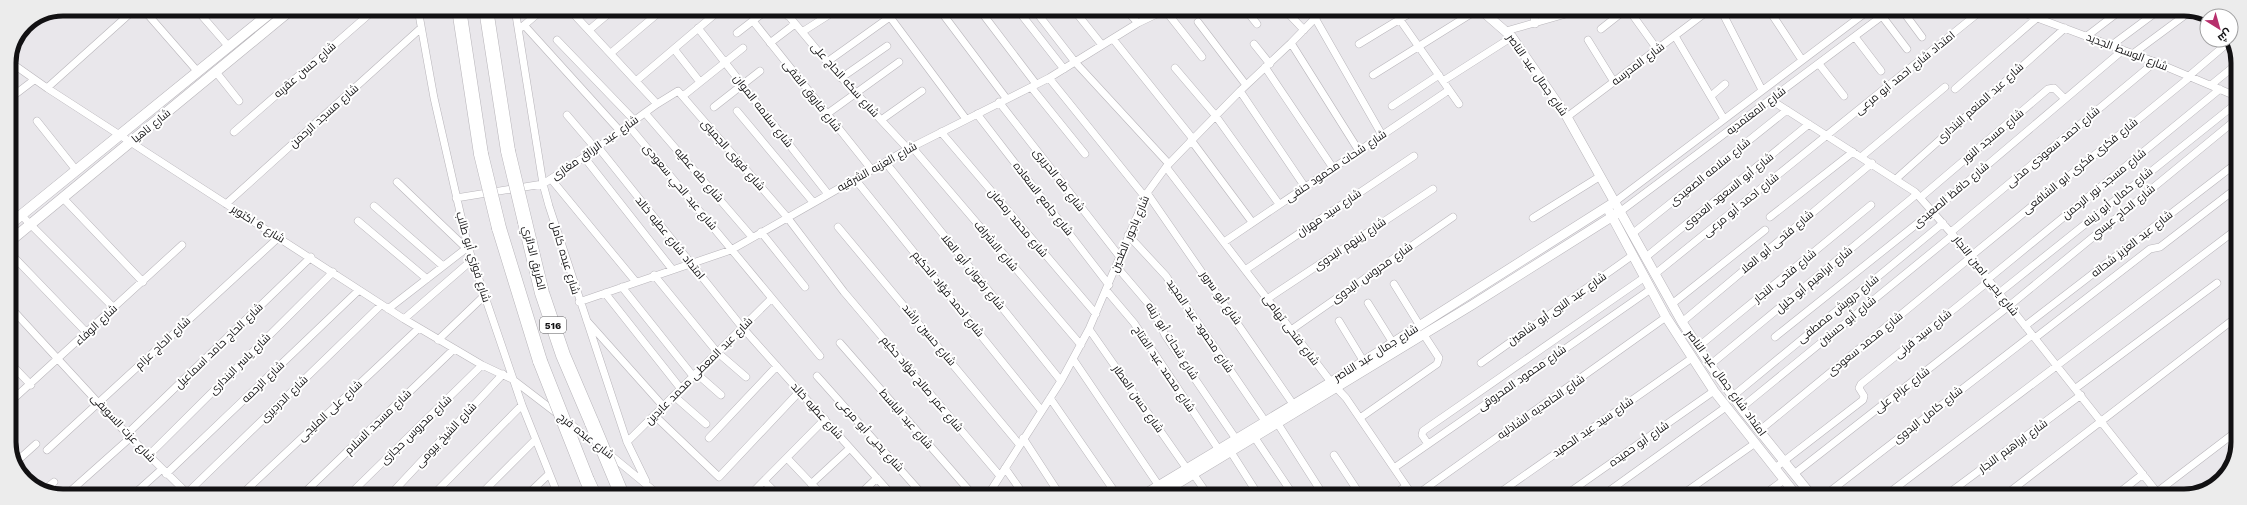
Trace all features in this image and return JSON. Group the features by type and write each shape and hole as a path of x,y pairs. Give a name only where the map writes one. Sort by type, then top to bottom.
{"highway":[{"name":"516","path":"460,16 481,154 499,228 540,361 591,489"},
{"name":"الطريق الدائري","path":"487,16 508,151 542,293 563,355 620,489"}],"main road":[{"name":"شارع ناهيا","path":"16,219 229,47 263,16"},
{"name":"شارع ناهيا","path":"16,236 283,16"},
{"path":"247,31 254,40"}],"street":[{"path":"47,88 127,16"},
{"path":"149,16 198,72"},
{"path":"202,16 229,47"},
{"name":"شارع حسن عقربه","path":"234,132 368,16"},
{"name":"شارع فوزي أبو طالب","path":"419,16 467,247 512,379 555,489"},
{"name":"شارع عبده كامل","path":"516,16 543,184 584,318 627,442 650,489"},
{"path":"518,31 535,16"},
{"path":"589,30 606,16"},
{"path":"611,54 655,16"},
{"path":"636,81 713,16"},
{"path":"737,33 759,16"},
{"name":"شارع سكه الحاج على","path":"788,16 841,78 880,120 910,148"},
{"path":"802,32 827,16"},
{"path":"944,16 1006,98"},
{"path":"983,16 1085,154"},
{"path":"1022,16 1064,69"},
{"name":"شارع فتحى تهامى","path":"1039,16 1074,62 1168,165 1267,299 1360,418 1408,489"},
{"path":"1079,16 1102,46"},
{"path":"1132,16 1138,23"},
{"name":"شارع العزبه الشرقيه","path":"579,302 654,275 731,250 812,202 886,163 910,148 998,102 1049,78 1148,16"},
{"path":"1170,16 1202,57"},
{"path":"1251,16 1257,24"},
{"path":"1291,16 1304,30"},
{"path":"1397,16 1459,104"},
{"path":"1359,44 1404,16"},
{"path":"1373,75 1467,16"},
{"name":"شارع جمال عبد الناصر","path":"1225,449 1255,438 1278,424 1364,362 1616,201 1599,177 1567,117 1509,34 1488,16"},
{"path":"1533,16 1535,24"},
{"path":"1443,81 1509,34 1558,16"},
{"path":"1601,29 1617,16"},
{"path":"1633,16 1657,49"},
{"name":"شارع المدرسه","path":"1567,117 1702,16"},
{"path":"1725,16 1762,90"},
{"path":"1773,16 1802,60"},
{"name":"شارع المعتمديه","path":"1616,201 1860,16"},
{"path":"1882,16 1907,49"},
{"name":"شارع المعتمديه","path":"1621,211 1882,16"},
{"path":"1906,16 1922,37"},
{"name":"امتداد شارع احمد أبو مرعى","path":"1828,136 1975,16"},
{"name":"شارع الوسط الجديد","path":"2035,16 2134,53 2231,94"},
{"path":"2087,36 2113,16"},
{"path":"2112,45 2151,16"},
{"path":"2134,53 2184,16"},
{"path":"827,62 890,17 966,119"},
{"path":"1955,89 2038,17"},
{"path":"578,18 657,104"},
{"path":"1315,18 1382,135"},
{"name":"شارع باجور الطحين","path":"992,489 1021,441 1061,381 1081,345 1117,267 1128,235 1146,195 1168,165 1215,115 1292,43 1315,18"},
{"name":"شارع فاروق الفقى","path":"753,21 872,170"},
{"path":"1198,22 1246,85"},
{"path":"770,43 796,24"},
{"path":"524,26 620,131"},
{"name":"شارع مسجد الرحمن","path":"226,204 421,28"},
{"name":"شارع سلامه الموان","path":"698,28 828,194"},
{"name":"شارع عبد المنعم البندارى","path":"1896,179 2065,28"},
{"path":"1675,36 1724,118"},
{"path":"1855,37 1882,71"},
{"path":"1113,39 1192,140 1252,222"},
{"path":"557,40 635,121"},
{"path":"1588,40 1614,82"},
{"path":"1292,43 1358,151"},
{"path":"1254,44 1333,168"},
{"path":"841,78 887,46"},
{"name":"شارع عبد الرزاق مغازى","path":"456,198 543,184 584,158 676,91 681,94 700,82 743,48"},
{"name":"شارع فكرى فكرى ابو الشافعى","path":"1971,257 2223,48"},
{"path":"674,49 700,82"},
{"name":"شارع حافظ الصعيدى","path":"1775,337 1933,211 2123,50"},
{"path":"827,114 899,62"},
{"name":"شارع احمد سعودى مدنى","path":"1952,234 2155,62"},
{"path":"1819,64 1844,96"},
{"name":"شارع 6 اكتوبر","path":"16,66 34,80 310,257 381,305 482,365 512,379"},
{"path":"1175,68 1215,115 1279,204"},
{"path":"2211,85 2231,69"},
{"path":"714,107 760,71"},
{"path":"216,72 239,101"},
{"path":"1392,106 1439,75"},
{"name":"شارع أبو سرور","path":"1049,78 1146,195 1293,404"},
{"path":"16,94 34,80"},
{"path":"1711,96 1725,84"},
{"path":"1861,157 1945,87"},
{"name":"شارع مسجد النور","path":"1919,196 2048,89 2054,88 2065,99"},
{"name":"شارع مسجد نور الرحمن","path":"1988,280 2220,89"},
{"name":"شارع شحات محمود حنفى","path":"1224,242 1449,90"},
{"path":"880,120 922,91"},
{"path":"1240,91 1305,187"},
{"name":"شارع فوزى الجمينى","path":"681,94 786,217 844,292"},
{"name":"شارع يحيى امين النجار","path":"1771,100 1872,163 1919,196 1971,257 2154,489"},
{"name":"شارع طه الحريرى","path":"998,102 1120,257"},
{"name":"شارع كمال أبو زينه","path":"1999,293 2231,108"},
{"path":"737,110 812,202"},
{"name":"شارع سلامه الصعيدى","path":"1632,234 1787,110"},
{"name":"شارع طه عطيه","path":"645,113 752,237"},
{"name":"شارع جامع السعاده","path":"977,114 1107,287"},
{"name":"امتداد شارع عطيه خالد","path":"567,115 597,148 742,328"},
{"path":"37,121 76,170"},
{"name":"شارع أبو السعود العدوى","path":"1646,257 1809,124"},
{"name":"شارع الحاج عيسي","path":"2009,306 2231,124"},
{"name":"شارع عبد الحي سعودى","path":"628,125 771,299 820,356"},
{"name":"شارع محمد رمضان","path":"941,132 1096,314"},
{"name":"شارع احمد أبو مرعى","path":"1656,274 1828,136"},
{"name":"شارع الاشراف","path":"910,148 1081,345"},
{"path":"1770,217 1853,152"},
{"name":"شارع سيد مهران","path":"1245,270 1414,156"},
{"path":"584,158 672,269"},
{"name":"شارع رضوان أبو العلا","path":"886,163 1061,381"},
{"name":"شارع فتحى أبو العلا","path":"1682,322 1872,163"},
{"name":"شارع عبد العزيز شحاته","path":"2025,326 2231,167"},
{"path":"1534,218 1599,177"},
{"path":"551,179 636,282"},
{"name":"شارع احمد فؤاد الحكيم","path":"855,179 1041,410"},
{"path":"388,309 467,247 397,182"},
{"name":"شارع زينهم البدوى","path":"1267,299 1433,189"},
{"path":"1607,190 1607,206"},
{"name":"شارع كامل البدوى","path":"1833,489 2150,249 2160,247 2231,192"},
{"name":"شارع ابراهيم أبو خليل","path":"1710,365 1919,196"},
{"path":"63,198 143,282"},
{"name":"امتداد شارع جمال عبد الناصر","path":"1616,201 1632,234 1682,322 1698,347 1741,408 1806,489"},
{"name":"شارع فتحى النجار","path":"1698,347 1871,205"},
{"path":"374,206 444,266"},
{"name":"امتداد شارع جمال عبد الناصر","path":"1607,206 1666,318 1692,358 1714,391 1754,444 1791,489"},
{"name":"شارع جمال عبد الناصر","path":"1167,489 1225,449 1236,439 1265,421 1293,404 1334,385 1424,335 1621,211"},
{"path":"21,215 114,308"},
{"name":"شارع محروس البدوى","path":"1291,330 1453,217"},
{"path":"358,221 427,278"},
{"name":"شارع درويش مصطفى","path":"1733,396 1943,223"},
{"name":"شارع حسين راشد","path":"838,226 1021,441 1056,489"},
{"path":"1672,304 1765,230"},
{"path":"761,232 805,287"},
{"name":"شارع أبو حسنين","path":"1741,408 1952,234"},
{"path":"1894,489 2231,234"},
{"name":"شارع محمود عبد المجيد","path":"1128,235 1166,276 1265,421"},
{"name":"شارع الحاج عزام","path":"47,450 279,237"},
{"name":"شارع الوفاء","path":"16,397 182,245"},
{"name":"شارع عبد النبى أبو شاهين","path":"1481,363 1632,256"},
{"name":"شارع الحاج حامد اسماعيل","path":"72,489 129,436 310,257"},
{"name":"شارع محمد سعودى","path":"1759,431 1971,257"},
{"path":"16,259 87,333"},
{"path":"404,319 472,260"},
{"name":"شارع شحات أبو زينه","path":"1117,267 1152,308 1165,335 1236,439"},
{"name":"شارع ياسر البندارى","path":"148,456 333,272"},
{"path":"654,275 717,352 746,377"},
{"path":"1428,444 1421,434 1423,431 1644,277"},
{"name":"شارع سيد قرنى","path":"1784,462 1863,400 1864,396 1860,389 1861,384 1988,280"},
{"path":"2076,388 2217,283"},
{"path":"1394,284 1420,326"},
{"path":"622,287 695,375 720,395"},
{"name":"شارع محمد عبد الفتاح","path":"1107,287 1254,489"},
{"name":"شارع محمود المحروقى","path":"1394,468 1651,289"},
{"name":"شارع الرحمه","path":"141,489 164,472 359,290"},
{"name":"شارع عمر صالح فؤاد حكيم","path":"844,292 1000,476"},
{"path":"605,293 681,389"},
{"path":"438,340 484,296"},
{"path":"1467,297 1472,305"},
{"name":"شارع عبد المعطى محمد عابدين","path":"627,442 771,299"},
{"path":"1368,303 1393,343"},
{"name":"شارع الدرديرى","path":"193,489 381,305"},
{"name":"شارع عزام على","path":"1794,474 2009,306"},
{"name":"شارع عزت السويفى","path":"16,313 129,436 183,489"},
{"path":"584,318 663,406"},
{"name":"شارع الحامديه الشاذليه","path":"1424,489 1666,318"},
{"path":"1339,321 1364,362"},
{"path":"2013,489 2231,321"},
{"name":"شارع على المليجى","path":"247,489 418,328"},
{"name":"شارع عطيه خالد","path":"742,328 887,489"},
{"name":"شارع حسن العطار","path":"1089,329 1203,489"},
{"path":"1360,418 1438,364 1438,358 1424,335"},
{"name":"شارع عبد الباسط","path":"840,343 968,489"},
{"name":"شارع مسجد السلام","path":"308,489 454,349"},
{"name":"شارع سيد عبد الحميد","path":"1505,489 1692,358"},
{"path":"1073,359 1158,489"},
{"name":"شارع محروس حجازى","path":"355,489 482,365"},
{"path":"709,438 777,366"},
{"path":"16,369 31,385"},
{"name":"شارع الشيخ بيومى","path":"396,489 503,374"},
{"name":"شارع يحيى أبو مرعى","path":"817,376 918,489"},
{"name":"شارع عبده فرج","path":"512,379 652,489"},
{"path":"654,415 719,477 800,391"},
{"name":"شارع أبو حميده","path":"1574,489 1714,391"},
{"name":"شارع ابراهيم النجار","path":"1954,489 2081,395"},
{"path":"674,396 706,424"},
{"path":"1050,398 1112,489"},
{"path":"438,489 522,405"},
{"path":"1612,489 1726,407"},
{"path":"756,489 825,420"},
{"path":"1278,424 1320,489"},
{"path":"2164,489 2231,436"},
{"path":"1255,438 1289,489"},
{"path":"486,489 535,440"},
{"path":"20,459 36,444"},
{"path":"1690,489 1754,444"},
{"path":"811,484 850,448"},
{"path":"1334,455 1356,489"},
{"path":"787,458 816,489"},
{"path":"1775,468 1784,462"},
{"path":"1005,468 1020,489"},
{"path":"533,489 549,474"},
{"path":"2124,489 2143,474"},
{"path":"865,489 877,478"},
{"path":"1772,489 1784,480"},
{"path":"764,481 772,489"},
{"path":"49,486 54,482"},
{"path":"1402,489 1406,486"}]}
